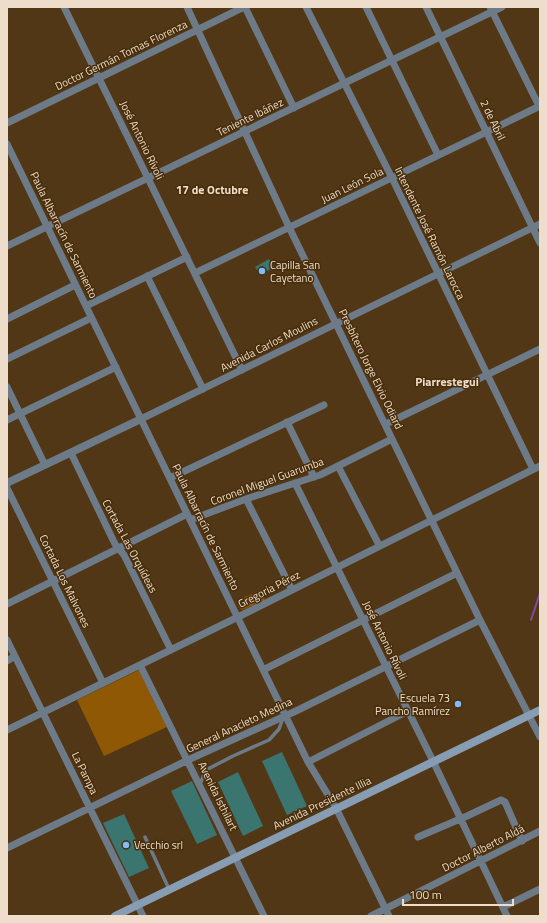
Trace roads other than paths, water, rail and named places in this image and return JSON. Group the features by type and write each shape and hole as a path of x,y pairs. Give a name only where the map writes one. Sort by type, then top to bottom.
{"main road":[{"name":"Avenida Presidente Illia","path":"115,916 540,710"}],"street":[{"name":"José Antonio Rívoli","path":"64,7 242,370"},
{"name":"Presbítero Jorge Elvio Odiard","path":"187,7 246,131 289,227 480,620 540,737"},
{"name":"Doctor Germán Tomas Florenza","path":"7,122 244,7"},
{"path":"244,7 294,108"},
{"name":"Intendente José Ramón Larocca","path":"306,7 392,178 488,375 536,467"},
{"path":"366,7 438,155"},
{"name":"2 de Abril","path":"426,7 540,243"},
{"name":"Teniente Ibáñez","path":"7,246 440,37 491,9 502,7"},
{"path":"491,9 539,106"},
{"name":"Juan León Sola","path":"195,273 539,106"},
{"name":"Paula Albarracín de Sarmiento","path":"7,144 264,670 284,716 308,762 336,808 389,916"},
{"name":"Avenida Carlos Moulins","path":"7,484 540,224"},
{"path":"86,306 187,257"},
{"path":"147,276 203,389"},
{"path":"7,319 75,285"},
{"path":"7,359 92,318"},
{"path":"386,424 540,349"},
{"path":"7,420 116,367"},
{"path":"7,387 45,465"},
{"path":"170,478 324,405"},
{"path":"287,422 314,477"},
{"name":"Coronel Miguel Guarumba","path":"7,604 118,548 189,517 314,477 392,439"},
{"name":"Cortada Las Orquídeas","path":"71,453 171,650"},
{"path":"338,466 379,546"},
{"name":"Gregoria Pérez","path":"7,730 238,617 536,467"},
{"name":"José Antonio Rívoli","path":"295,483 508,916"},
{"name":"Cortada Los Malvones","path":"7,488 103,683"},
{"path":"246,499 292,590"},
{"path":"264,670 457,573"},
{"name":"General Anacleto Medina","path":"7,848 89,807 284,716 480,620"},
{"name":"La Pampa","path":"7,640 143,916"},
{"path":"7,661 15,656"},
{"name":"Avenida Isthilart","path":"140,665 264,916"},
{"path":"308,762 408,712"},
{"path":"418,837 503,800 522,841"},
{"name":"Doctor Alberto Aldá","path":"371,916 540,831"},
{"path":"503,907 540,889"}],"lane":[{"path":"200,784 206,770 269,740 279,729 284,716"},
{"path":"145,837 169,889"}],"waterway":[{"path":"531,620 540,593"}],"place":[{"name":"Capilla San Cayetano","path":"262,271"},
{"name":"Escuela 73 Pancho Ramírez","path":"458,704"},
{"name":"Vecchio srl","path":"126,845"}],"district":[{"name":"17 de Octubre","path":"212,189"},
{"name":"Piarrestegui","path":"447,381"}]}
